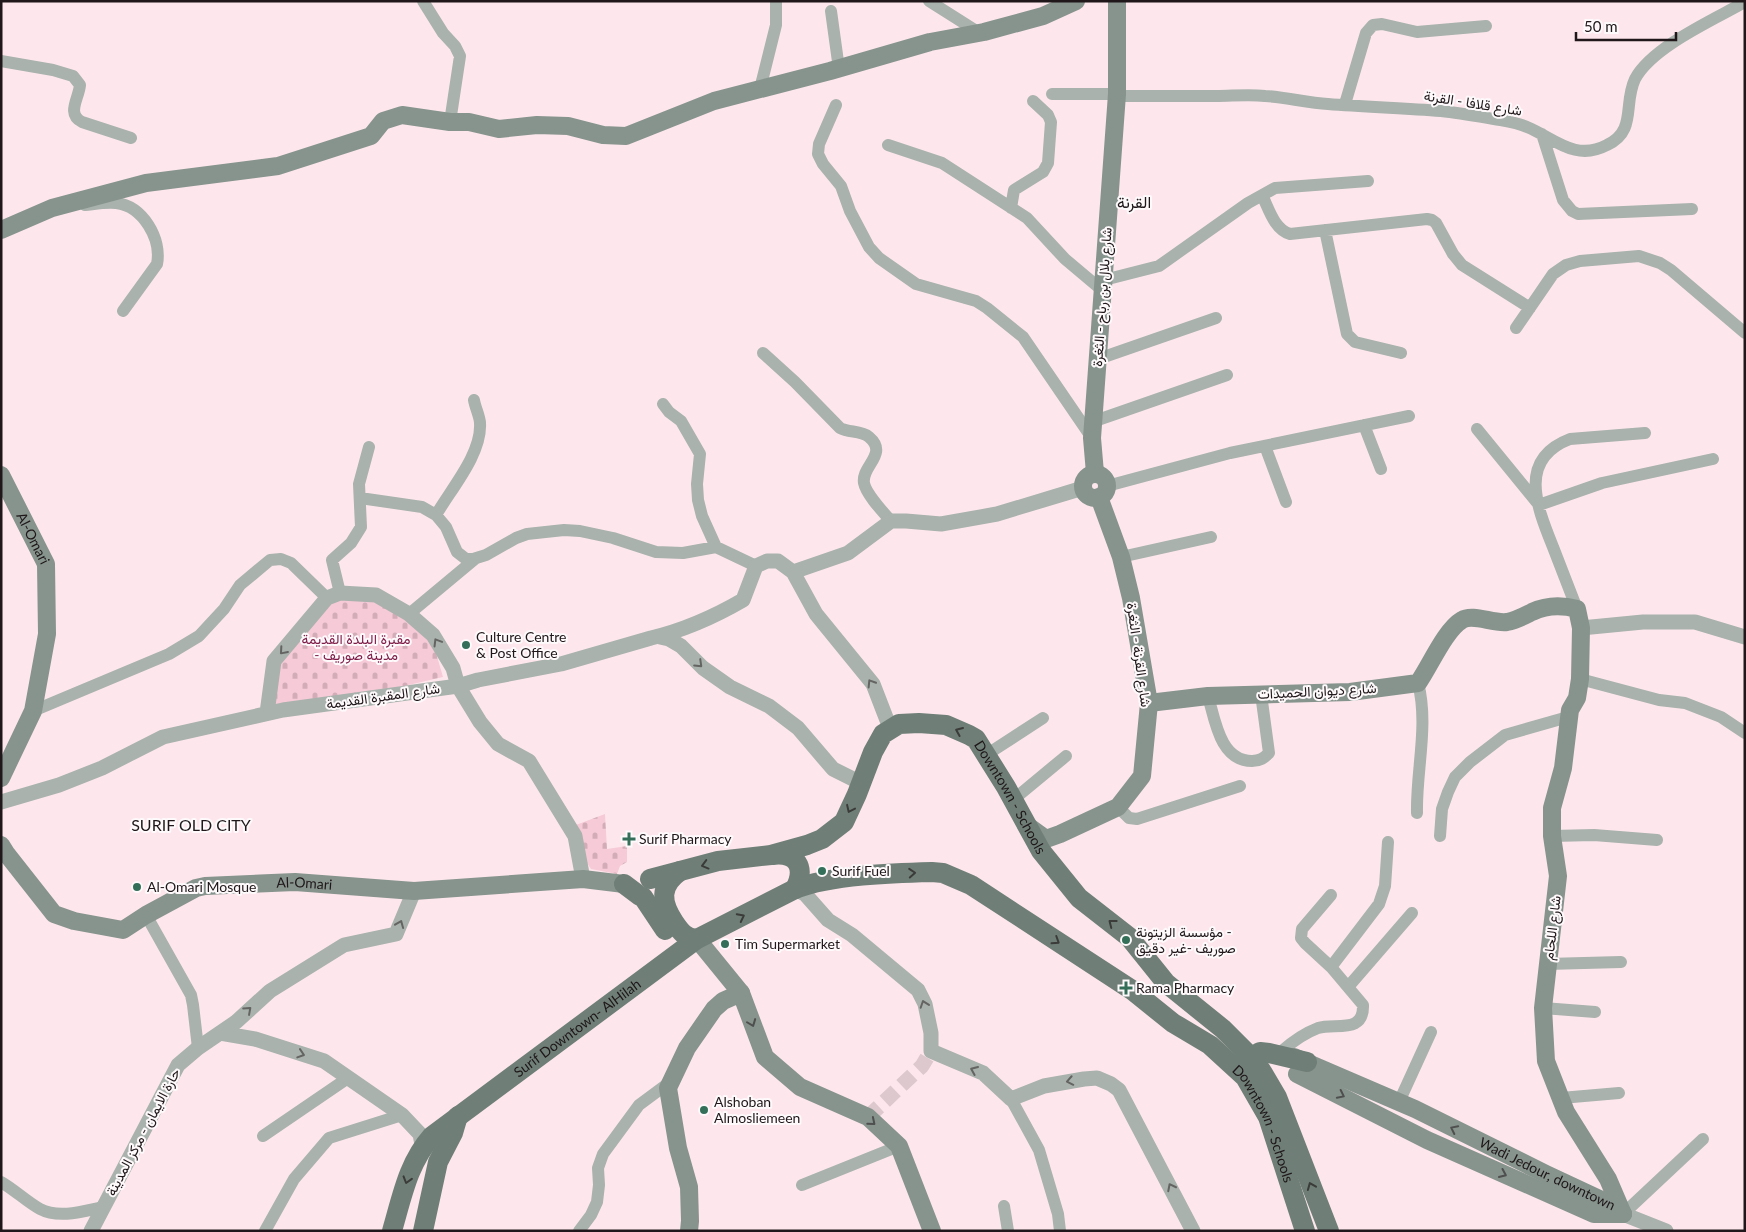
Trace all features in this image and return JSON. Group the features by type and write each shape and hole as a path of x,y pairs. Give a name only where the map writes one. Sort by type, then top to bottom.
{"main road":[{"path":"1,230 52,208 146,183 278,166 371,136 383,121 402,115 450,122 469,122 499,129 538,125 568,126 603,135 626,136 714,101 839,69 922,44 1043,16 1076,1"},
{"name":"شارع بلال بن رباح - الثغرة","path":"1100,486 1092,430 1117,95 1117,1"},
{"name":"Al-Omari","path":"1,475 46,564 47,634 33,711 1,778"},
{"path":"1083,488 1085,478 1100,486"},
{"name":"شارع القرنة - الثغرة","path":"1060,834 1118,807 1142,776 1149,704 1131,598 1100,486"},
{"path":"1418,683 1452,628 1463,619 1475,617 1487,621 1506,622 1539,609 1559,606 1577,609 1581,628"},
{"name":"شارع اللحام","path":"1581,628 1580,679 1577,698 1568,717 1563,768 1552,808 1552,836 1558,876 1542,1008 1546,1062 1566,1112 1608,1178 1623,1214"},
{"name":"شارع ديوان الحميدات","path":"1149,704 1208,696 1350,692 1418,683"},
{"name":"Downtown - Schools","path":"890,728 905,723 946,725 976,739 1041,851 1079,898 1129,937 1166,983 1217,1023"},
{"path":"772,855 822,840 844,822 873,752 883,734 890,728"},
{"path":"1026,824 1046,839 1060,834"},
{"path":"1052,865 1053,849 1060,834"},
{"name":"Al-Omari","path":"1,845 6,854 54,914 74,921 123,930 146,915 196,888 205,886 295,882 414,891 583,879 636,885"},
{"path":"678,953 636,885 718,861 782,854 799,865 801,876 795,889"},
{"path":"680,871 670,879 667,886 664,900 665,908 682,933 690,939 697,940 741,993 765,1056 800,1087 868,1118 899,1146 932,1231"},
{"name":"Downtown - Schools","path":"697,940 795,889 812,883 916,872 943,874 971,885 1132,990 1155,1010 1210,1044 1226,1061 1252,1071 1268,1117 1300,1229"},
{"name":"Surif Downtown- AlHilah","path":"392,1231 409,1174 432,1136 697,940"},
{"path":"689,1231 689,1187 678,1148 668,1088 687,1048 714,1009 723,1001 741,993"},
{"path":"1193,1035 1205,1036 1212,1033 1217,1023"},
{"path":"1217,1023 1243,1038 1282,1051"},
{"path":"1217,1023 1252,1071 1277,1096 1328,1231"},
{"name":"Wadi Jedour, downtown","path":"1282,1051 1298,1068 1427,1140 1594,1214 1623,1214"},
{"path":"1252,1071 1256,1053 1265,1052 1298,1068"},
{"path":"1252,1071 1272,1072 1298,1068"},
{"name":"Wadi Jedour, downtown","path":"1298,1068 1399,1102 1612,1205 1623,1214"},
{"path":"423,1231 438,1162 453,1132 458,1116"},
{"path":"1300,1229 1315,1223 1328,1231"}],"street":[{"path":"423,1 460,56 450,122"},
{"path":"760,89 776,25 776,1"},
{"path":"929,1 978,32"},
{"name":"شارع قلافا - القرنة","path":"1052,94 1264,95 1328,104 1443,111 1515,123 1542,134 1563,146 1581,150 1599,149 1615,141 1624,131 1629,97 1635,79 1654,56 1670,44 1745,2"},
{"path":"831,11 839,69"},
{"path":"1345,104 1366,33 1373,25 1382,24 1417,32 1486,26"},
{"path":"1,61 53,70 73,76 80,85 73,108 77,119 131,138"},
{"path":"1011,208 1014,190 1042,172 1048,163 1051,122 1048,115 1033,101"},
{"path":"836,105 819,144 818,154 823,164 841,186 850,211 870,247 885,262 916,284 976,301 1023,337 1092,430 1227,375"},
{"path":"1542,134 1563,200 1572,211 1578,214 1692,209"},
{"path":"888,145 942,163 1027,218 1065,259 1103,285 1159,266 1262,195 1276,188 1368,181"},
{"path":"1262,195 1276,224 1285,232 1292,234 1432,220 1436,223 1452,253 1462,265 1530,308"},
{"path":"52,208 116,203 133,208 144,219 154,236 157,246 157,264 123,311"},
{"path":"1326,230 1347,334 1360,344 1401,352"},
{"path":"1516,328 1553,274 1566,265 1580,261 1639,256 1655,261 1671,270 1745,333"},
{"path":"1098,359 1216,318"},
{"path":"763,353 795,382 840,428 862,433 872,440 876,448 876,455 874,462 866,470 864,483 868,492 891,521"},
{"path":"436,515 449,493 464,475 477,445 481,422 474,400"},
{"path":"663,404 681,421 700,454 697,484 698,500 702,516 716,547"},
{"path":"1100,486 1230,453 1408,416"},
{"path":"1364,425 1381,470"},
{"path":"1477,429 1539,506"},
{"path":"1577,609 1542,519 1535,486 1538,469 1546,454 1554,447 1570,439 1645,432"},
{"path":"1264,446 1286,502"},
{"path":"267,713 274,661 333,595 332,560 351,543 361,527 359,484 367,461 369,447"},
{"path":"1539,506 1602,483 1714,460"},
{"path":"793,572 848,553 891,521 906,520 941,524 997,514 1083,488"},
{"path":"360,498 422,507 436,515 445,526 459,555 466,559 475,559"},
{"path":"409,614 475,559 516,538 527,534 548,531 596,534 656,552 683,553 716,547 756,566"},
{"path":"1121,557 1211,537"},
{"path":"33,711 169,654 198,636 224,609 240,585 270,560 281,559 292,564 333,595"},
{"path":"660,637 708,620 743,600 756,566 767,560 778,561 793,572 816,614 873,684 890,728"},
{"name":"شارع المقبرة القديمة","path":"1,802 59,785 102,768 162,737 283,710 458,686 453,668 433,635 409,614 376,595 333,595"},
{"path":"1581,628 1643,622 1695,622 1745,637"},
{"path":"583,879 575,836 530,761 498,744 480,722 458,686 478,680 561,664 651,638 669,638 682,646 703,668 730,686 769,706 798,728 833,769 861,783"},
{"path":"1580,679 1659,700 1685,703 1721,717 1745,733"},
{"path":"1417,813 1422,738 1422,698 1418,683"},
{"path":"1208,696 1220,735 1227,748 1236,757 1246,761 1256,761 1265,758 1269,753 1261,694"},
{"path":"1440,836 1442,809 1448,792 1455,777 1470,762 1505,735 1568,717"},
{"path":"986,755 1043,718"},
{"path":"1013,800 1066,756"},
{"path":"1118,807 1129,818 1137,819 1240,786"},
{"path":"1552,836 1594,835 1657,840"},
{"path":"1331,967 1379,904 1385,886 1388,842"},
{"path":"795,889 805,894 828,920 852,935 918,990 925,1004 931,1033 930,1051 983,1073 1011,1099 1039,1150 1058,1214 1060,1231"},
{"name":"حارة الايمان - مركز المدينة","path":"91,1231 178,1066 198,1048 236,1022 270,991 344,945 396,934 414,891"},
{"path":"1282,1051 1291,1042 1317,1028 1350,1025 1359,1020 1362,1014 1363,1005 1331,967 1304,943 1300,934 1302,929 1332,895"},
{"path":"1348,987 1412,913"},
{"path":"146,915 190,995 198,1048"},
{"path":"1547,964 1621,962"},
{"path":"1542,1008 1595,1012"},
{"path":"220,1032 255,1039 324,1061 402,1115 420,1134 422,1145 420,1153"},
{"path":"1399,1102 1431,1032"},
{"path":"263,1136 348,1078"},
{"path":"1011,1099 1044,1086 1084,1079 1097,1078 1111,1084 1119,1090 1193,1231"},
{"path":"579,1231 591,1215 596,1202 598,1194 598,1168 603,1154 640,1105 670,1082"},
{"path":"1561,1098 1619,1092"},
{"path":"265,1231 294,1179 329,1138 402,1115"},
{"path":"1666,1231 1623,1214 1703,1139"},
{"path":"802,1186 899,1146"},
{"path":"1,1182 46,1212 64,1214 103,1207"},
{"path":"1004,1206 1008,1231"}],"green space":[{"name":"مقبرة البلدة القديمة - مدينة صوريف","path":"335,598 376,599 432,639 443,677 271,717 277,664"},
{"path":"605,814 607,849 627,846 627,862 620,866 617,874 591,869 585,860 573,826"}],"tunnel":[{"path":"868,1117 922,1066 931,1051"}],"place":[{"name":"Culture Centre & Post Office","path":"466,645"},
{"name":"Surif Pharmacy","path":"629,839"},
{"name":"Surif Fuel","path":"822,871"},
{"name":"Al-Omari Mosque","path":"137,887"},
{"name":"مؤسسة الزيتونة - صوريف -غير دقيق","path":"1126,940"},
{"name":"Tim Supermarket","path":"725,944"},
{"name":"Rama Pharmacy","path":"1126,988"},
{"name":"Alshoban Almosliemeen","path":"704,1110"}],"district":[{"name":"القرنة","path":"1134,202"},
{"name":"SURIF OLD CITY","path":"191,825"}]}
